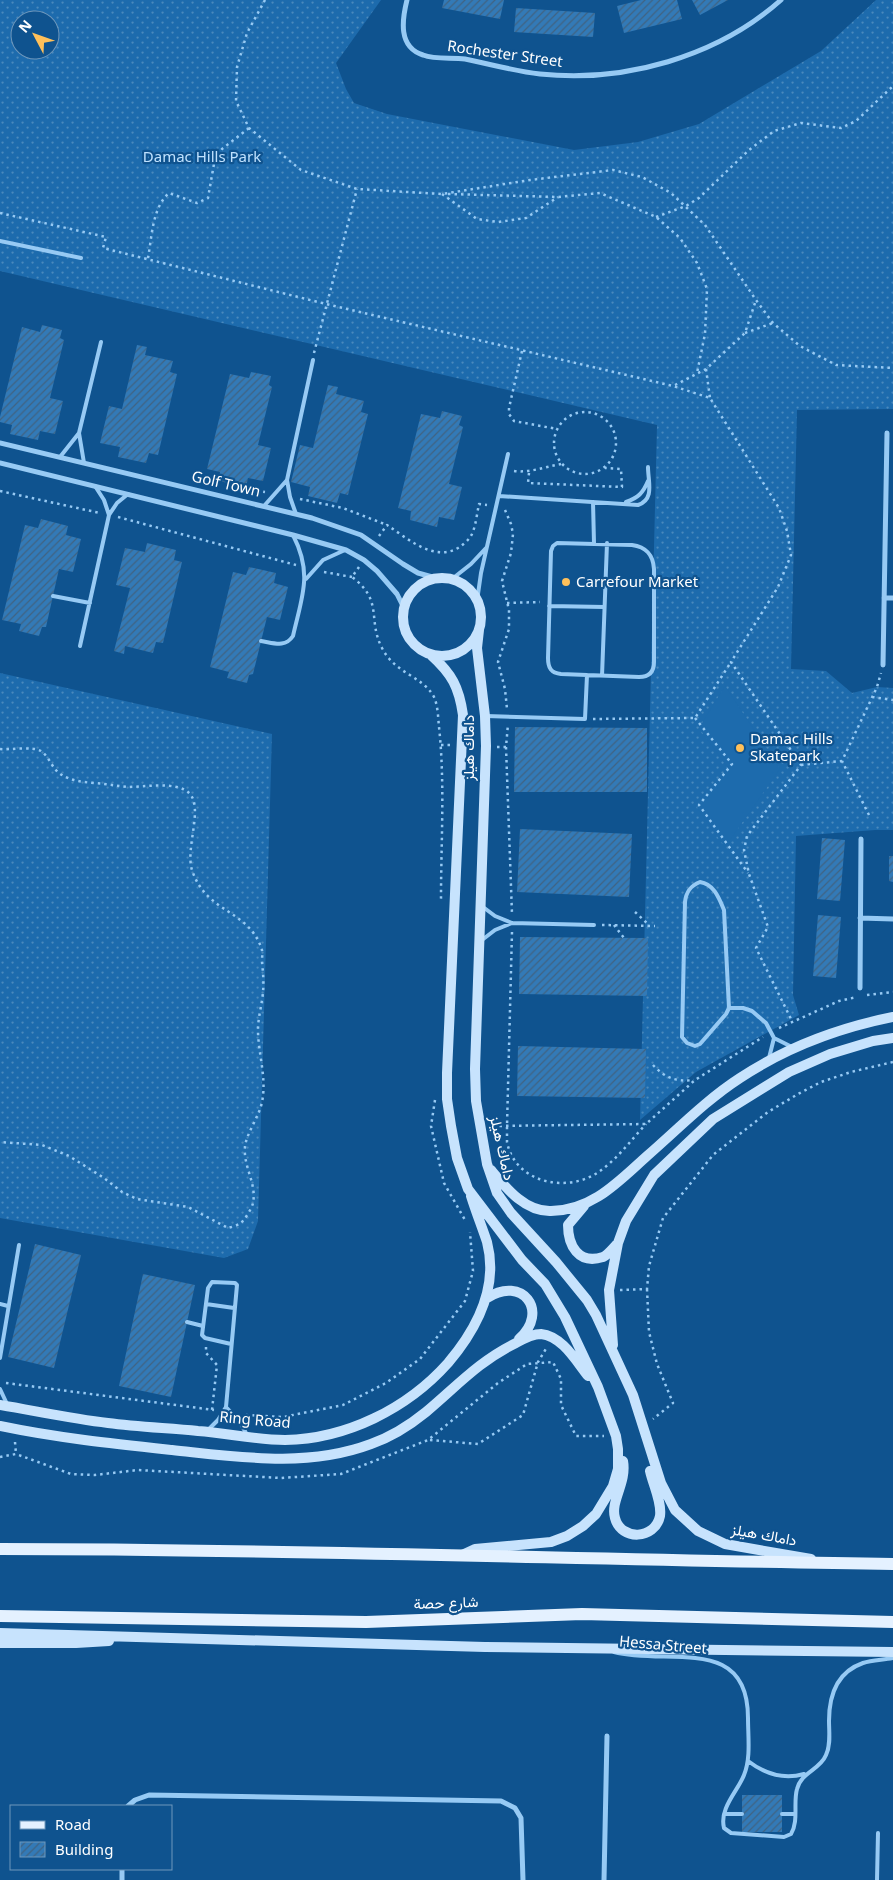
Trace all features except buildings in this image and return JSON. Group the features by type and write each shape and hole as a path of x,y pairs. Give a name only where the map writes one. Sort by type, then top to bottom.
{"main road":[{"path":"0,1549 186,1549 893,1564"},
{"name":"شارع حصة","path":"0,1616 366,1622 582,1614 893,1622"}],"street":[{"name":"Rochester Street","path":"407,0 403,17 403,33 411,47 423,56 464,59 518,71 570,76 628,71 680,58 738,31 780,0"},
{"path":"883,665 884,598 890,481 888,433"},
{"name":"Golf Town","path":"0,443 264,506 348,529 418,573 436,578"},
{"path":"0,463 293,535 346,550 364,560 392,588 404,608"},
{"path":"436,578 452,579 471,591 477,601 481,620 479,630 471,643 460,652 445,656 431,655 414,645 408,637 404,628 404,608 415,588 436,578"},
{"path":"884,598 893,598"},
{"name":"داماك هيلز","path":"479,630 477,648 485,716 486,746 475,1069 476,1100 487,1164 497,1193 510,1213 556,1262 588,1300 633,1394 660,1483 667,1497 686,1521 698,1531 725,1544 834,1563"},
{"name":"داماك هيلز","path":"431,655 444,667 454,681 461,697 463,715 447,1099 457,1158 468,1189 522,1260 545,1284 572,1331 598,1387 616,1436 618,1449 618,1469 613,1486 596,1514 583,1526 568,1536 551,1542 475,1549 459,1556"},
{"path":"860,839 860,988"},
{"path":"860,918 893,919"},
{"path":"487,1164 511,1193 533,1207 550,1212 575,1208 605,1194 738,1079 794,1048 819,1037 862,1023 893,1017"},
{"path":"614,1353 609,1290 618,1243 626,1221 654,1174 713,1119 790,1072 830,1054 873,1041 893,1038"},
{"name":"Ring Road","path":"4,1405 108,1423 207,1431 284,1440 313,1438 340,1432 368,1422 416,1392 439,1372 457,1352 474,1328 487,1298 490,1268 487,1243 468,1189"},
{"path":"587,1203 568,1225 568,1240 576,1253 588,1258 603,1256 618,1243"},
{"path":"487,1298 501,1291 509,1290 517,1291 529,1302 533,1317 531,1325 529,1330 515,1343"},
{"path":"0,1426 123,1445 245,1458 314,1458 344,1453 365,1446 400,1430 425,1413 471,1371 492,1355 527,1337 541,1334 552,1338 569,1350 598,1387"},
{"path":"618,1449 624,1469 623,1479 614,1508 614,1516 617,1525 624,1531 632,1535 641,1535 649,1532 656,1526 660,1518 660,1509 650,1466 648,1443"},
{"path":"0,1633 603,1648 893,1652"},
{"path":"0,1643 76,1643 143,1637"},
{"path":"604,1880 607,1736"},
{"path":"129,1805 135,1800 149,1795 501,1801 515,1808 521,1818 523,1880"}],"lane":[{"path":"0,241 81,258"},
{"path":"84,463 79,433 100,342"},
{"path":"296,514 287,480 313,360"},
{"path":"60,457 79,433"},
{"path":"477,601 481,573 508,454"},
{"path":"499,496 638,505 644,503 650,493 648,467"},
{"path":"264,506 287,480"},
{"path":"624,503 637,498 648,481"},
{"path":"95,486 104,500 109,515"},
{"path":"80,646 109,515 117,503 128,494"},
{"path":"593,502 594,543"},
{"path":"261,640 280,644 291,639 306,579 305,568 293,535"},
{"path":"562,543 607,544 641,546 649,552 654,560 654,668 651,674 646,677 555,674 548,665 551,551 553,546 562,543"},
{"path":"602,676 607,544"},
{"path":"452,579 471,564 488,546"},
{"path":"306,579 323,560 346,550"},
{"path":"53,596 90,604"},
{"path":"549,604 604,607"},
{"path":"485,716 586,719 587,675"},
{"path":"700,882 711,887 719,897 724,910 729,1008 700,1044 694,1046 687,1043 682,1037 686,895 688,889 700,882"},
{"path":"480,904 495,916 512,923 594,925"},
{"path":"479,942 495,930 512,923"},
{"path":"729,1008 743,1008 752,1011 760,1016 774,1038 794,1048"},
{"path":"768,1062 774,1038"},
{"path":"0,1358 19,1245"},
{"path":"207,1431 218,1420 226,1407 237,1285 212,1282 208,1288 202,1335 207,1339 231,1344"},
{"path":"0,1304 8,1306"},
{"path":"206,1304 234,1308"},
{"path":"187,1322 203,1326"},
{"path":"0,1389 4,1405"},
{"path":"226,1407 240,1422 249,1437"},
{"name":"Hessa Street","path":"603,1648 638,1657 710,1659 727,1667 739,1679 747,1695 748,1760 741,1782 727,1805 724,1814"},
{"path":"742,1814 724,1814 724,1828 731,1833 784,1837 791,1834 798,1785 804,1776 826,1756 829,1747 829,1706 834,1688 839,1680 853,1667 861,1663 893,1658"},
{"path":"748,1760 757,1768 776,1776 793,1776 808,1773"},
{"path":"782,1814 795,1814"},
{"path":"877,1880 878,1833"}],"path":[{"path":"265,0 247,33 237,67 236,101 249,128 301,170 357,189 442,194 558,197 600,192 656,217 680,238 697,263 707,289 705,334 698,373"},
{"path":"656,217 686,206 710,189 749,150 774,131 801,123 841,128 856,121 893,86"},
{"path":"148,258 161,200 169,193 197,203 208,198 216,158 222,149 249,128"},
{"path":"442,194 530,180 613,170 642,178 671,193 705,225 774,323 800,346 836,365 893,368"},
{"path":"313,360 357,189"},
{"path":"442,194 477,219 498,222 526,218 558,197"},
{"path":"746,333 756,300"},
{"path":"673,386 706,369 746,333 774,323"},
{"path":"522,350 509,408 511,418 514,421 557,429"},
{"path":"706,369 710,398"},
{"path":"583,412 591,412 605,419 614,432 616,440 613,456 604,468 596,473 581,475 573,473 560,464 554,451 554,436 557,429 568,417 583,412"},
{"path":"505,470 529,472 560,464"},
{"path":"529,472 528,483 622,487 621,469 604,468"},
{"path":"228,487 276,494"},
{"path":"0,491 109,515 305,568"},
{"path":"290,497 343,508 387,525 426,549 444,552 452,550 467,541 472,534 480,504 506,510 511,524 513,534 512,553 502,582 509,610 509,629 498,662 505,689 508,717 506,747 512,923 506,1126 511,1151 522,1167 539,1179 560,1184 582,1181 599,1173 646,1124 695,1080 771,1032 839,1001 870,994 893,992"},
{"path":"374,544 387,525"},
{"path":"352,577 364,560"},
{"path":"313,570 352,577 361,584 370,596 376,632 383,651 396,666 428,689 436,704 441,745 441,904"},
{"path":"507,603 549,604"},
{"path":"695,718 731,662"},
{"path":"842,761 872,697 883,665"},
{"path":"872,697 893,700"},
{"path":"586,719 695,718"},
{"path":"695,718 732,764 699,805 749,874"},
{"path":"486,746 506,747"},
{"path":"0,749 15,750 26,748 41,751 56,770 71,780 124,786 179,787 189,793 195,801 196,814 191,841 191,868 197,883 205,895 248,924 254,933 262,948 263,992 258,1029 263,1100 257,1119 245,1144 244,1156 252,1182 253,1204 240,1224 228,1228 188,1208 136,1199 122,1192 69,1156 42,1145 0,1142"},
{"path":"801,765 842,761"},
{"path":"842,761 869,815"},
{"path":"635,912 649,925"},
{"path":"594,925 655,926"},
{"path":"614,925 624,938"},
{"path":"643,1427 673,1403 657,1364 649,1332 647,1289 649,1266 663,1218 713,1155 768,1112 821,1082 851,1072 893,1062"},
{"path":"653,1065 670,1078 679,1081 695,1080"},
{"path":"436,1096 433,1103 431,1126 444,1183 466,1221"},
{"path":"481,1126 646,1124"},
{"path":"283,1417 343,1405 386,1383 420,1359 465,1301 473,1271 470,1228"},
{"path":"609,1290 647,1289"},
{"path":"428,1440 478,1444 523,1414 538,1362 552,1338"},
{"path":"0,1382 212,1410 218,1365 206,1353 207,1339"},
{"path":"0,1457 16,1454 71,1474 95,1475 138,1470 281,1478 341,1474 428,1440 498,1383 527,1364 538,1362 553,1362 560,1379 562,1405 576,1436 616,1436"},
{"path":"8,1439 15,1440 16,1454"}],"green space":[{"name":"Damac Hills Park","path":"0,0 381,0 336,63 346,89 354,103 387,114 574,150 638,142 699,124 821,51 876,0 893,0 893,409 797,410 791,669 826,671 852,693 877,687 893,688 893,830 796,836 793,995 799,1015 696,1072 640,1120 657,425 0,271"},
{"path":"0,673 272,734 258,1221 248,1249 224,1258 0,1218"},
{"name":"Damac Hills Skatepark","path":"725,686 780,769 725,847 697,808 728,768 699,728"}],"place":[{"name":"Carrefour Market","path":"566,582"},
{"name":"Damac Hills Skatepark","path":"740,748"}]}
